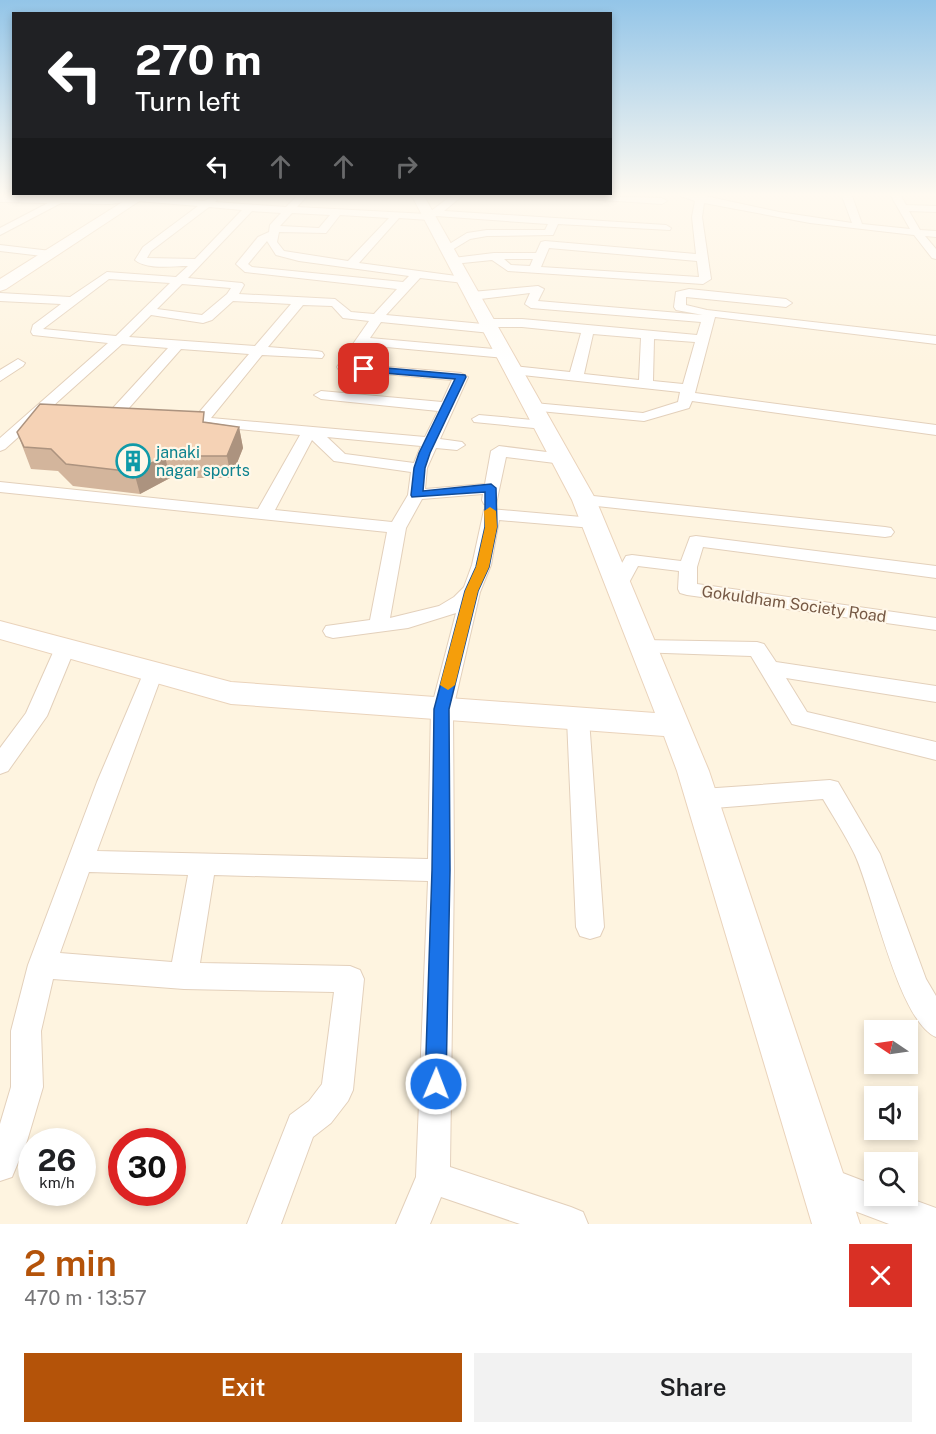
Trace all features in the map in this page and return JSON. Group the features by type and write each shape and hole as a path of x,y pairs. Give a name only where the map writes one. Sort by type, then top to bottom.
{"street":[{"path":"44,253 51,254"},
{"path":"144,253 140,260 163,263 198,262"},
{"path":"1,444 119,340 206,253"},
{"path":"251,253 242,264 301,300 336,303 347,315 376,318 499,344 576,377 646,385 936,430"},
{"path":"283,253 303,254 351,265 417,274 459,272 520,291 538,290 531,304 709,316 936,340"},
{"path":"351,265 366,253"},
{"path":"447,253 563,459 589,511 702,799 836,1224"},
{"path":"459,272 463,253"},
{"path":"534,270 542,253"},
{"path":"667,253 702,258"},
{"path":"494,256 508,268 703,281 705,279 701,253"},
{"path":"0,286 51,254"},
{"path":"459,272 494,256 540,256"},
{"path":"517,269 520,291"},
{"path":"380,624 397,528 416,495 419,468 461,377 344,367 376,318 417,274"},
{"path":"148,311 203,319 230,297 238,285 106,275 37,328 37,332 317,355"},
{"path":"230,297 281,286 405,286"},
{"path":"709,316 680,307 680,295 688,292 786,303"},
{"path":"0,297 71,301"},
{"path":"200,421 301,300"},
{"path":"479,419 539,416 644,417 684,405 709,316"},
{"path":"361,341 499,344 522,323 588,331 702,339"},
{"path":"576,377 588,331"},
{"path":"646,385 648,335"},
{"path":"117,414 178,344"},
{"path":"0,377 18,363"},
{"path":"321,395 447,407"},
{"path":"45,406 137,416"},
{"path":"169,418 457,445"},
{"path":"310,430 340,458 419,468"},
{"path":"264,514 310,430"},
{"path":"413,1224 433,1178 441,870 442,709 471,591 483,567 491,527 491,488 499,451 563,459"},
{"path":"0,487 397,528"},
{"path":"416,495 491,488"},
{"path":"490,514 589,511 885,532"},
{"path":"688,567 696,541 936,572"},
{"name":"Gokuldham Society Road","path":"618,586 632,560 688,567 687,589 936,624"},
{"path":"333,631 446,611 471,591"},
{"path":"0,630 231,693 675,726"},
{"path":"643,647 757,649 800,718 936,751"},
{"path":"0,765 36,716 66,648"},
{"path":"769,668 936,694"},
{"path":"0,1165 11,1141 27,1087 26,1031 42,965 109,782 153,672"},
{"path":"578,719 590,927"},
{"path":"702,799 830,789 867,854 914,986 936,1023"},
{"path":"81,861 441,870"},
{"path":"184,976 203,865"},
{"path":"42,965 184,976 350,979 337,1090 320,1112 301,1126 264,1224"},
{"path":"433,1178 571,1224"},
{"path":"824,1183 934,1224"}],"building":[{"path":"40,404 204,412 203,422 239,427 227,456 165,456 134,472 66,464 51,449 24,447 17,432"}],"slow traffic":[{"path":"448,685 471,591 483,567 491,527 490,511"}],"place":[{"name":"janaki nagar sports","path":"133,461"}],"route":[{"path":"364,369 461,377 419,468 416,495 491,488 489,492 491,527 483,567 471,591 442,709 436,1084"}]}
